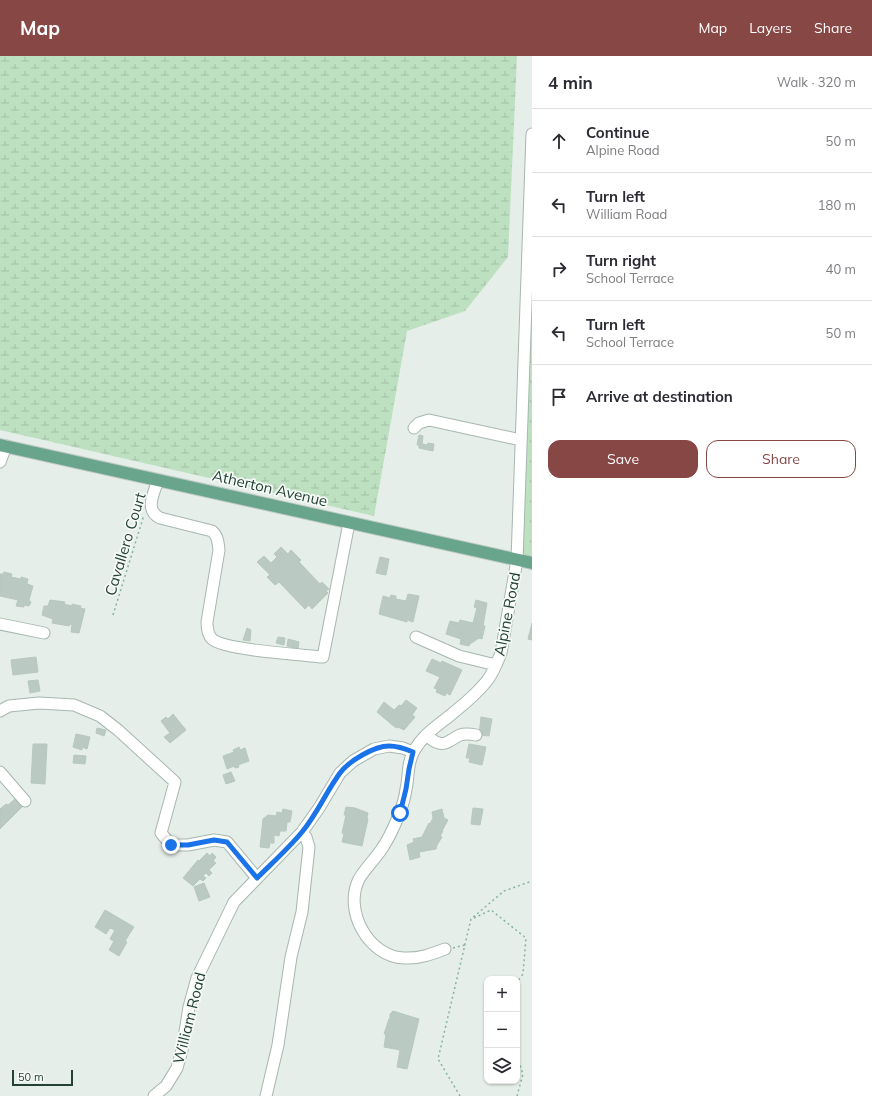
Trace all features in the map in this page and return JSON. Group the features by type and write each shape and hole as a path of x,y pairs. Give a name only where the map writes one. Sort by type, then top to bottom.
{"main road":[{"name":"Atherton Avenue","path":"3,446 532,564"}],"street":[{"name":"Alpine Road","path":"445,949 421,958 403,958 386,953 372,944 363,931 356,915 354,897 359,880 392,833 400,813 413,752 426,735 454,713 486,682 501,653 517,560 532,134"},
{"path":"414,428 419,423 428,420 521,440"},
{"path":"0,462 3,446"},
{"path":"158,480 152,500 151,509 154,515 160,518 212,531 216,534 219,550 207,622 208,631 211,638 216,642 223,644 255,650 322,657 349,522"},
{"path":"0,624 44,633"},
{"path":"416,637 459,656 496,665"},
{"path":"0,710 8,706 39,703 74,705 100,716 118,730 175,782 161,833 171,845 188,845 214,840 227,842 257,878"},
{"path":"426,735 442,744 460,734 476,735"},
{"name":"William Road","path":"154,1096 166,1086 177,1068 182,1050 189,1007 197,978 234,902 301,833 319,808 340,773 353,762 374,749 389,746 403,748 413,752"},
{"path":"0,772 25,801"},
{"path":"266,1096 278,1045 292,957 302,912 309,847 306,837 301,833"}],"path":[{"name":"Cavallero Court","path":"113,615 146,509"},
{"path":"460,1096 438,1059 471,920 504,891 532,881"},
{"path":"471,920 491,910 526,938 523,974 520,978"},
{"path":"445,949 465,945"},
{"path":"517,1096 523,1074 520,1065"}],"green space":[{"path":"0,56 517,56 508,257 465,311 407,331 374,516 0,430"},
{"path":"532,155 532,564 517,560"}],"building":[{"path":"419,435 423,436 422,444 434,444 433,451 419,448 419,445 417,445"},
{"path":"281,547 288,554 291,550 301,560 299,562 320,584 322,582 329,589 326,591 328,593 312,609 309,605 305,609 279,582 275,585 267,577 270,575 257,562 264,556 271,563 277,557 274,554"},
{"path":"380,557 389,559 386,575 376,573"},
{"path":"4,572 12,574 11,577 28,579 27,584 33,586 29,606 16,606 18,600 0,596 0,574 3,574"},
{"path":"408,594 419,596 413,622 407,620 407,622 379,614 383,596 390,598 391,595 396,596 396,599 406,601"},
{"path":"50,600 65,602 64,604 72,606 72,604 81,606 80,608 85,609 79,633 71,632 72,625 70,624 69,626 52,623 53,619 42,615 44,606 48,606"},
{"path":"476,600 487,603 482,639 479,638 469,646 460,644 461,639 446,634 450,621 459,623 460,620 473,623 477,608 474,607"},
{"path":"532,623 532,640 528,639"},
{"path":"247,628 251,630 250,641 243,640"},
{"path":"278,637 285,638 284,645 276,643"},
{"path":"288,639 299,642 298,649 287,646"},
{"path":"36,657 38,672 13,675 11,660"},
{"path":"432,659 441,663 442,661 462,670 450,695 446,693 445,696 436,692 437,689 434,688 440,677 426,671"},
{"path":"38,680 40,691 30,693 28,681"},
{"path":"406,700 417,708 412,715 415,717 404,730 398,727 396,728 377,712 384,702 394,710 399,705 401,706"},
{"path":"173,714 186,730 170,743 164,737 170,733 161,721 166,717 168,719"},
{"path":"481,717 492,719 489,736 479,735"},
{"path":"97,728 106,730 104,736 96,733"},
{"path":"76,734 90,737 87,749 82,747 82,750 73,747"},
{"path":"33,744 47,744 45,784 31,783"},
{"path":"469,744 486,747 482,765 469,762 470,758 466,758"},
{"path":"239,747 240,750 245,748 249,761 238,765 239,767 235,768 234,766 227,769 223,756 234,752 233,750"},
{"path":"74,755 86,756 85,764 73,763"},
{"path":"231,772 235,781 226,784 223,775"},
{"path":"15,799 22,807 0,829 0,809"},
{"path":"346,807 355,808 368,813 362,846 342,842"},
{"path":"473,808 483,809 480,825 471,824"},
{"path":"283,809 292,811 290,822 287,822 286,831 280,831 279,836 274,835 274,843 270,843 269,848 260,847 263,819 268,815 276,816 277,812 282,813"},
{"path":"442,809 444,818 448,820 442,831 440,836 442,837 436,849 419,852 420,857 410,860 407,845 414,842 413,839 422,837 433,818 432,812"},
{"path":"207,853 210,856 212,853 216,857 213,861 216,863 209,870 212,873 209,876 206,873 203,876 206,878 203,881 200,879 193,886 183,878 198,860 199,861"},
{"path":"204,883 210,897 199,901 194,887"},
{"path":"105,910 134,927 125,941 127,942 119,956 109,950 114,941 110,939 115,930 110,928 106,934 95,927"},
{"path":"393,1011 419,1019 407,1069 397,1067 400,1050 384,1047 386,1034 384,1034 390,1019 390,1014"}],"route":[{"path":"171,845 188,845 214,840 227,842 257,878 302,832 319,808 340,773 353,762 374,749 389,746 403,748 413,752 400,813"}]}
